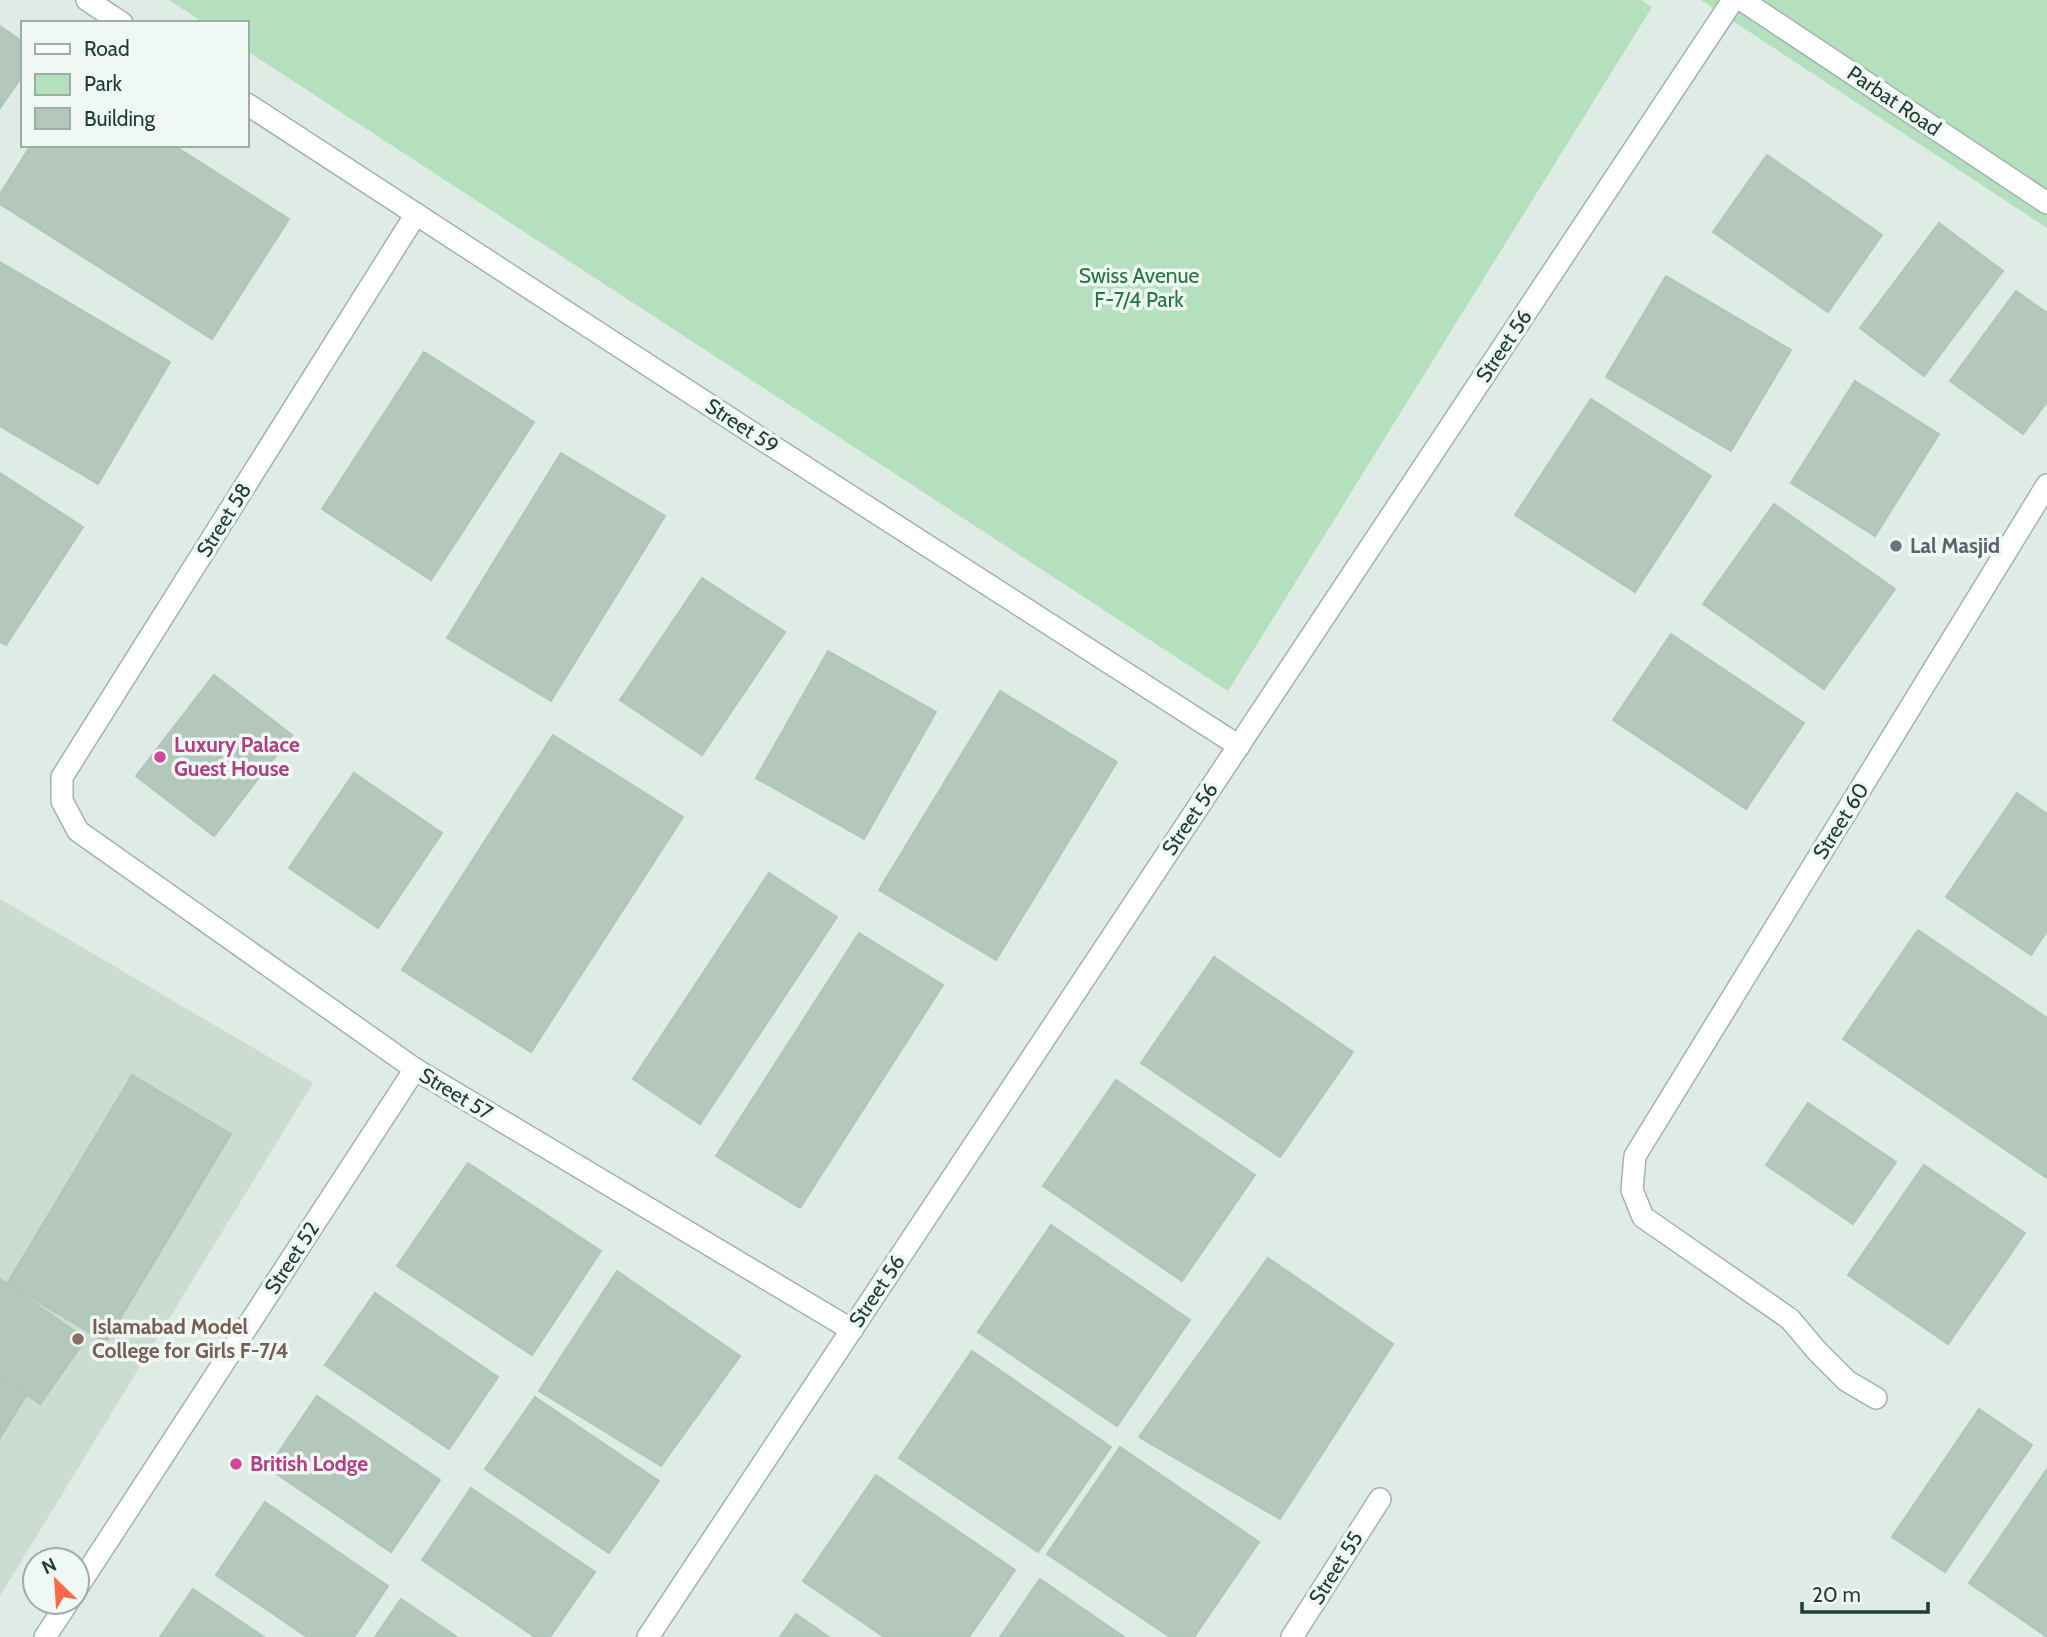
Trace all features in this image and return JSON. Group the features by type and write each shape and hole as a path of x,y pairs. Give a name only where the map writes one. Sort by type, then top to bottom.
{"street":[{"path":"87,0 119,21"},
{"name":"Street 56","path":"648,1637 1733,0"},
{"name":"Parbat Road","path":"1742,0 2047,202"},
{"name":"Street 59","path":"248,105 1239,746"},
{"name":"Street 58","path":"78,831 62,801 62,777 416,214"},
{"name":"Street 60","path":"1876,1398 1847,1381 1790,1319 1643,1217 1632,1190 1635,1156 2047,485"},
{"name":"Street 57","path":"78,831 415,1069 852,1330"},
{"name":"Street 52","path":"91,1567 415,1069"},
{"name":"Street 55","path":"1292,1637 1380,1499"},
{"path":"45,1637 59,1616"}],"shaded area":[{"name":"Islamabad Model College for Girls F-7/4","path":"0,899 313,1083 31,1546 21,1546 21,1562 0,1596"}],"green space":[{"name":"Swiss Avenue F-7/4 Park","path":"169,0 1641,0 1652,7 1228,691 248,52 248,21 201,21"},
{"path":"1701,0 2047,0 2047,228"}],"building":[{"path":"0,26 21,41 21,78 0,108"},
{"path":"30,147 176,147 289,219 212,339 0,204 0,194"},
{"path":"1767,155 1882,235 1828,312 1713,232"},
{"path":"1939,223 2003,271 1924,376 1860,328"},
{"path":"0,262 170,362 98,484 0,426"},
{"path":"1666,276 1791,350 1731,451 1606,377"},
{"path":"2016,291 2047,313 2047,402 2023,434 1950,381"},
{"path":"424,352 534,422 431,580 322,509"},
{"path":"1855,381 1939,434 1875,536 1791,483"},
{"path":"1591,399 1711,476 1635,592 1515,515"},
{"path":"561,453 665,516 551,701 447,638"},
{"path":"0,473 83,527 6,645 0,642"},
{"path":"1774,504 1895,589 1824,689 1703,604"},
{"path":"702,578 785,632 702,755 620,700"},
{"path":"1671,634 1804,723 1746,809 1613,720"},
{"path":"828,651 936,712 864,839 756,778"},
{"path":"214,675 292,735 214,836 136,776"},
{"path":"1000,691 1117,762 996,960 879,890"},
{"path":"553,735 683,817 531,1052 402,970"},
{"path":"354,773 442,833 378,928 289,868"},
{"path":"2017,793 2047,814 2047,931 2031,955 1946,897"},
{"path":"769,873 837,917 700,1124 633,1079"},
{"path":"1918,930 2047,1018 2047,1178 1843,1039"},
{"path":"859,933 943,985 800,1208 716,1156"},
{"path":"1214,957 1353,1052 1280,1157 1141,1063"},
{"path":"132,1075 231,1134 106,1342 7,1284"},
{"path":"1116,1080 1255,1175 1182,1281 1043,1186"},
{"path":"1808,1103 1896,1162 1853,1224 1766,1165"},
{"path":"468,1163 601,1251 532,1355 397,1266"},
{"path":"1924,1165 2025,1233 1948,1344 1848,1275"},
{"path":"1051,1225 1190,1320 1117,1426 978,1332"},
{"path":"1268,1258 1393,1344 1280,1519 1139,1437"},
{"path":"617,1271 740,1356 661,1466 539,1391"},
{"path":"0,1279 86,1339 40,1404 0,1376"},
{"path":"375,1293 498,1377 449,1449 325,1365"},
{"path":"972,1351 1111,1447 1038,1552 899,1458"},
{"path":"0,1378 27,1394 0,1438"},
{"path":"317,1396 440,1480 391,1552 268,1468"},
{"path":"535,1397 659,1481 609,1553 485,1469"},
{"path":"1979,1409 2032,1445 1945,1572 1892,1537"},
{"path":"1120,1447 1259,1542 1194,1637 1170,1637 1047,1554"},
{"path":"2047,1469 2047,1637 1969,1583"},
{"path":"876,1475 1015,1570 969,1637 884,1637 803,1581"},
{"path":"471,1488 595,1572 550,1637 535,1637 422,1560"},
{"path":"265,1502 388,1586 354,1637 307,1637 216,1575"},
{"path":"1040,1579 1124,1637 1000,1637"},
{"path":"193,1589 264,1637 160,1637"},
{"path":"401,1599 457,1637 375,1637"},
{"path":"796,1614 829,1637 780,1637"}],"place":[{"name":"Lal Masjid","path":"1896,546"},
{"name":"Luxury Palace Guest House","path":"160,757"},
{"name":"Islamabad Model College for Girls F-7/4","path":"78,1339"},
{"name":"British Lodge","path":"236,1464"}]}
